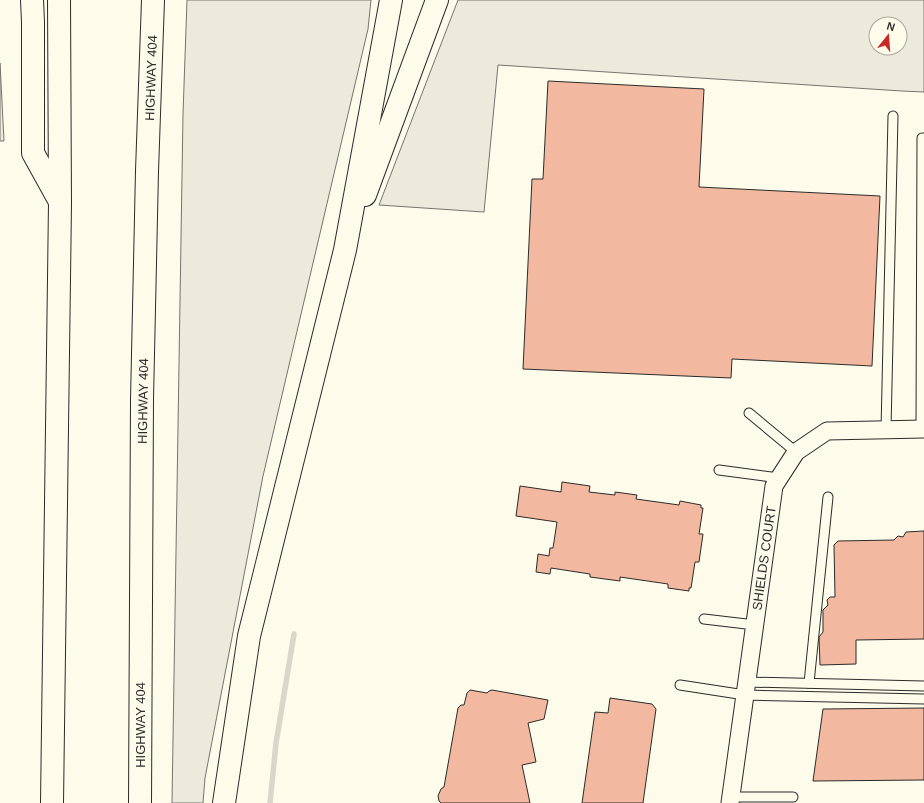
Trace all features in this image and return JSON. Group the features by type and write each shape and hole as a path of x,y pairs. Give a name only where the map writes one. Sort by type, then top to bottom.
{"highway":[{"path":"32,0 33,153 60,202"},
{"path":"52,803 60,202 59,0"},
{"name":"HIGHWAY 404","path":"140,803 142,400 153,0"},
{"path":"224,803 250,636 345,250 391,0"},
{"path":"345,250 437,0"}],"street":[{"name":"SHIELDS COURT","path":"730,800 774,486 796,452 828,431 922,429"}],"lane":[{"path":"886,430 893,116"},
{"path":"922,429 922,138 924,138"},
{"path":"749,413 796,452"},
{"path":"719,470 779,478"},
{"path":"808,684 828,497"},
{"path":"704,619 755,625"},
{"path":"746,689 808,684 924,686"},
{"path":"680,685 924,699"},
{"path":"730,800 793,798"}],"shaded area":[{"path":"187,0 371,0 368,29 263,476 205,778 203,803 172,803 183,114"},
{"path":"458,0 924,0 924,92 498,65 484,212 379,205"},
{"path":"0,63 4,141 0,141"}],"building":[{"path":"548,81 704,89 699,187 880,196 872,366 732,359 731,378 523,369 532,179 543,179"},
{"path":"562,482 590,486 589,492 615,495 615,492 637,495 636,499 679,505 680,501 701,505 701,508 703,508 699,534 703,534 699,562 695,562 691,588 689,588 689,591 668,588 668,584 620,577 620,581 590,577 590,574 551,568 550,574 536,572 538,554 549,556 550,548 553,548 557,522 516,516 520,486 561,492"},
{"path":"924,531 924,639 856,640 856,664 820,665 819,637 823,632 823,610 828,605 827,600 830,597 835,597 834,545 838,541 894,540 898,536 903,537 906,532"},
{"path":"470,690 487,693 492,690 548,700 544,719 528,723 536,762 522,765 530,803 441,803 439,801 438,796 441,789 444,787 458,708 461,705 464,705 467,693"},
{"path":"610,698 652,704 656,709 643,803 582,803 595,712 608,713"},
{"path":"924,708 924,780 813,781 823,709"}],"waterway":[{"path":"270,803 276,743 294,634"}]}
